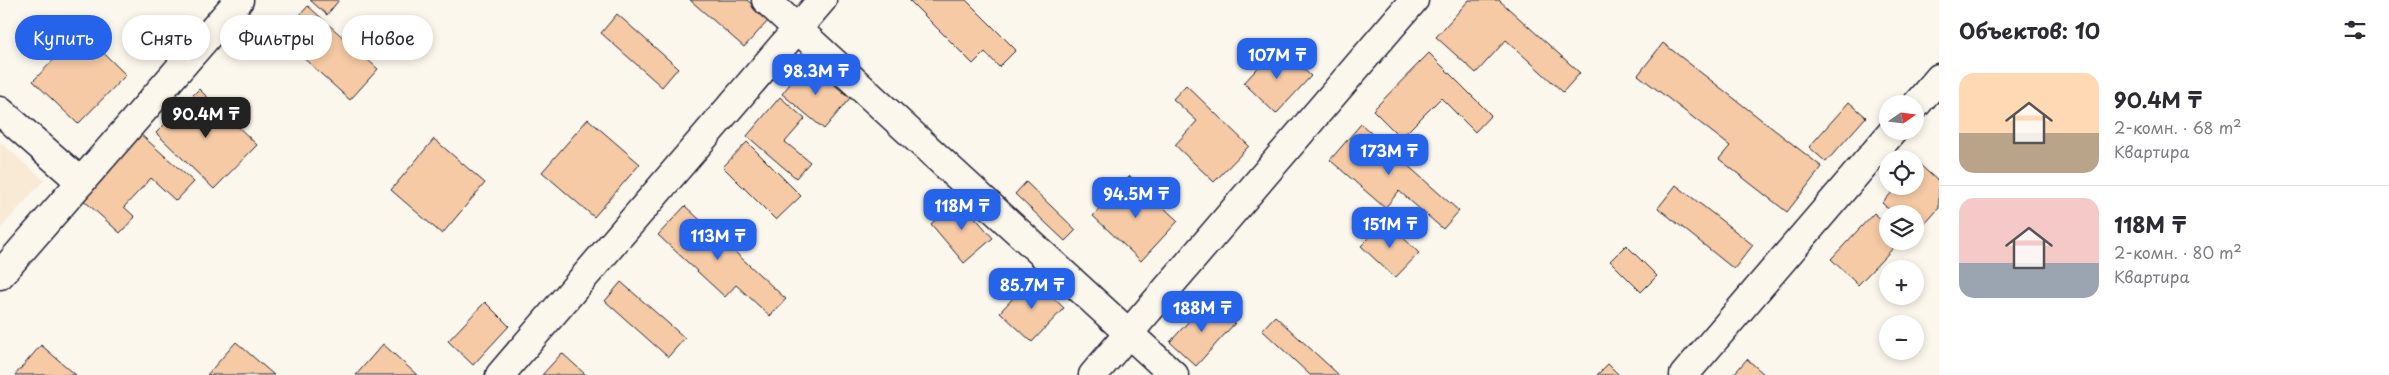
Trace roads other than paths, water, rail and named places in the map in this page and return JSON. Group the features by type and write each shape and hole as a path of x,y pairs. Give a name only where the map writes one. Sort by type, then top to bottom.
{"street":[{"path":"0,275 239,0"},
{"path":"766,0 1174,375"},
{"path":"500,375 822,0"},
{"path":"1093,375 1414,0"},
{"path":"1924,96 1939,78"},
{"path":"0,111 80,182"},
{"path":"1684,375 1885,140"}]}
